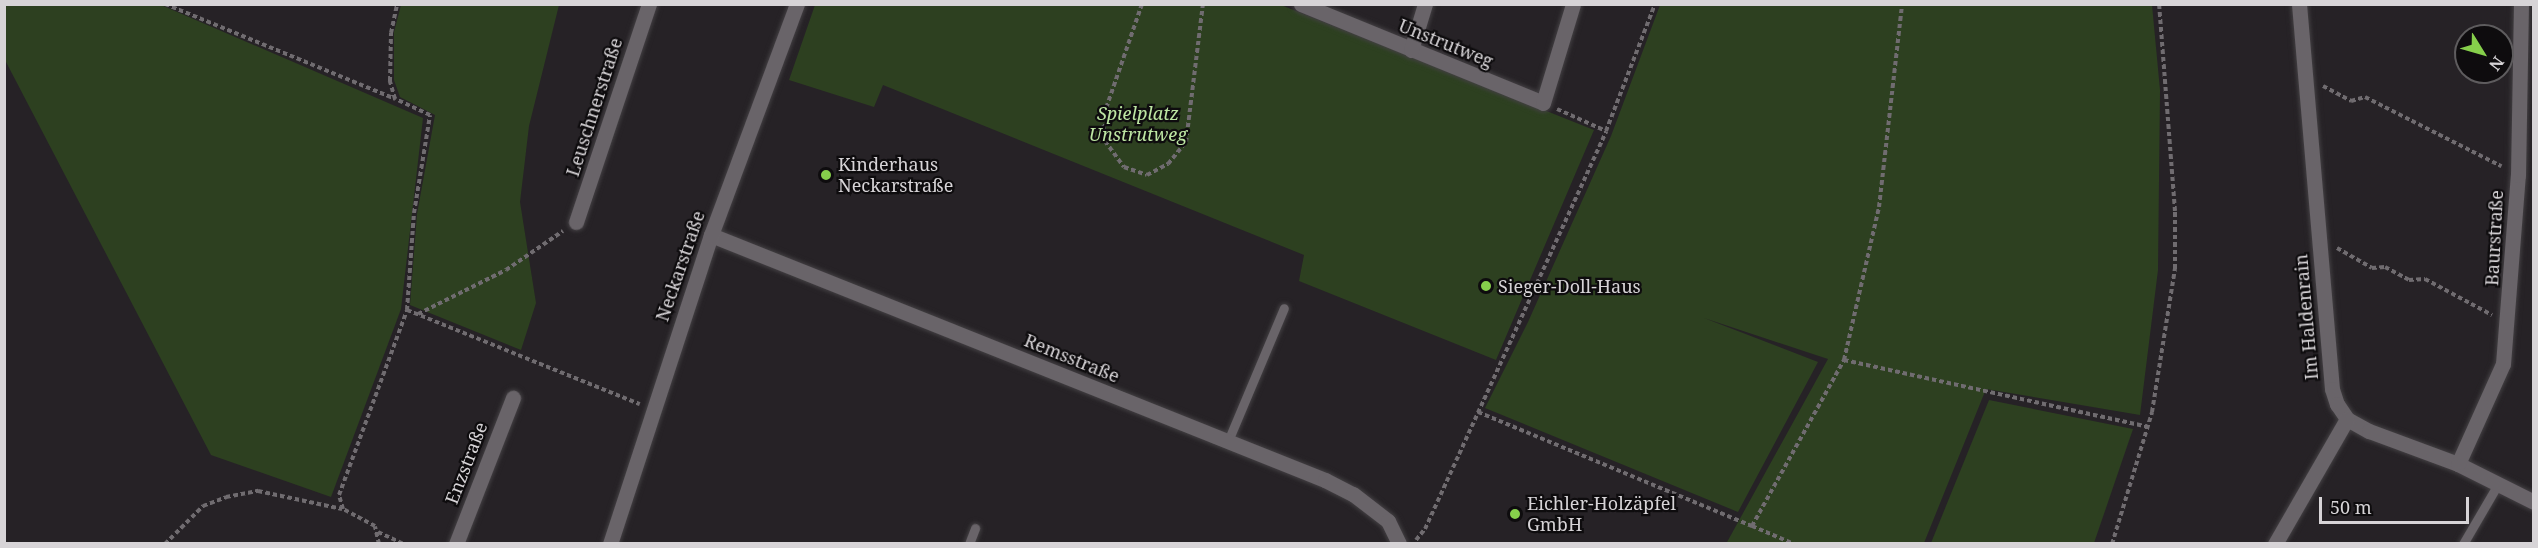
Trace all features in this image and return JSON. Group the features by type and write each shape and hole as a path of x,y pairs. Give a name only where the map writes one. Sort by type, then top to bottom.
{"street":[{"name":"Leuschnerstraße","path":"576,222 649,4"},
{"name":"Unstrutweg","path":"1301,4 1543,103"},
{"path":"1411,50 1425,4"},
{"path":"1543,103 1573,4"},
{"name":"Im Haldenrain","path":"2299,4 2302,75 2332,389 2347,419"},
{"name":"Baurstraße","path":"2458,464 2503,364 2509,324 2518,175 2521,4"},
{"name":"Neckarstraße","path":"610,543 651,409 711,235 797,5"},
{"name":"Remsstraße","path":"711,235 1228,441 1353,494 1388,521 1399,543"},
{"name":"Enzstraße","path":"456,543 513,398"},
{"path":"2275,543 2347,419 2368,431 2458,464 2534,502"}],"lane":[{"path":"1228,441 1284,308"},
{"path":"2463,543 2498,484"},
{"path":"969,543 975,528"}],"path":[{"path":"165,4 430,115 414,213 407,310 345,472 339,495 343,509"},
{"path":"396,99 390,81 391,33 397,4"},
{"path":"1142,4 1103,117 1106,141 1124,167 1147,175 1168,164 1186,142 1203,4"},
{"path":"1413,543 1425,529 1606,131 1655,4"},
{"path":"1752,526 1844,360 1879,207 1902,4"},
{"path":"2112,543 2148,427 2175,269 2175,211 2159,4"},
{"path":"2302,75 2351,101 2365,97 2518,175"},
{"path":"1543,103 1606,131"},
{"path":"418,314 506,270 576,222"},
{"path":"2319,238 2372,268 2385,267 2409,280 2425,279 2509,324"},
{"path":"407,310 651,409"},
{"path":"1844,360 2148,427"},
{"path":"1478,412 1794,543"},
{"path":"165,543 203,506 226,497 258,491 343,509 375,526 379,543"},
{"path":"378,532 404,543"}],"green space":[{"path":"5,4 161,5 423,118 401,309 331,497 211,455 5,60"},
{"path":"401,5 559,5 529,126 520,202 536,303 521,350 410,305 417,214 435,115 400,97 394,80 394,32"},
{"name":"Spielplatz Unstrutweg","path":"815,5 1281,5 1594,130 1496,360 1299,281 1304,255 883,85 874,107 789,80"},
{"path":"1660,5 2152,5 2160,90 2158,270 2140,415 1986,389 1924,543 1726,544 1828,359 1704,318 1818,362 1738,512 1485,408 1528,322 1611,136"},
{"path":"1989,400 2133,429 2094,543 1931,543"}],"place":[{"name":"Kinderhaus Neckarstraße","path":"826,175"},
{"name":"Sieger-Doll-Haus","path":"1486,286"},
{"name":"Eichler-Holzäpfel GmbH","path":"1515,514"}]}
